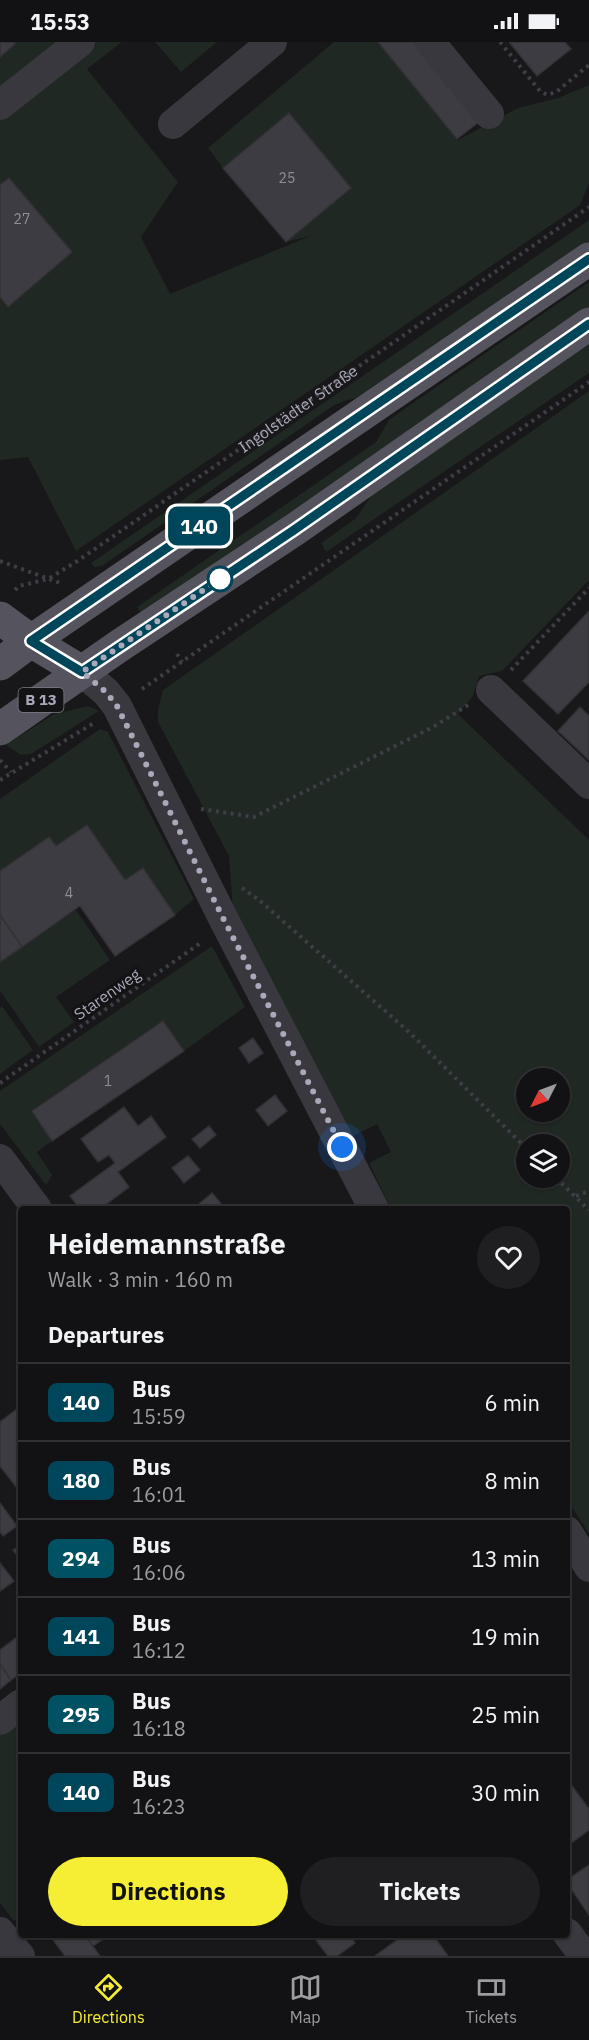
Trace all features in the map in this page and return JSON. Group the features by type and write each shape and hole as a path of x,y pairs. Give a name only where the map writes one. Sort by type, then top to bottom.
{"main road":[{"path":"0,664 589,259"},
{"name":"B 13","path":"0,729 294,530 589,324"},
{"path":"6,605 31,641 82,672"}],"street":[{"path":"0,105 80,42"},
{"path":"173,124 272,42"},
{"path":"430,42 489,114"},
{"path":"82,672 106,692 117,706 224,920 372,1206"},
{"path":"491,690 589,784"},
{"path":"0,1159 35,1206"},
{"path":"570,1536 589,1567"},
{"path":"0,1720 18,1706"},
{"path":"570,1937 584,1956"}],"path":[{"path":"500,42 540,91 548,95 556,92 589,65"},
{"name":"Ingolstädter Straße","path":"6,605 19,586 48,579 88,553 589,207"},
{"path":"0,780 106,715 589,382"},
{"path":"0,561 66,585"},
{"path":"192,807 254,817 433,727 491,690 589,588"},
{"path":"177,654 182,662"},
{"path":"0,760 11,772"},
{"path":"236,883 260,900 409,1032 516,1138"},
{"name":"Starenweg","path":"0,1083 207,938 224,920"},
{"path":"567,1188 589,1210"},
{"path":"576,1196 589,1191"}],"shaded area":[{"path":"14,42 66,42 0,94 0,57 15,44"},
{"path":"95,42 122,42 87,69 178,182 141,237 170,294 310,236 286,242 351,188 289,113 223,168 208,148 334,42 378,42 458,140 518,108 558,98 589,85 589,183 580,205 76,551 28,457 0,460 0,297 9,307 72,252 9,178 0,185 0,115"},
{"path":"155,42 217,42 181,72"},
{"path":"589,220 589,243 357,398 333,406 102,566 94,567 91,563"},
{"path":"589,282 589,308 142,614 137,607 376,442 389,420"},
{"path":"589,343 589,373 326,552 321,543 355,519 372,495 387,483"},
{"path":"589,391 589,580 502,671 479,676 473,696 458,714 589,840 589,1534 570,1504 570,1206 390,1206 369,1163 391,1152 377,1124 353,1136 233,911 229,856 158,722 158,709 163,690"},
{"path":"89,706 99,711 31,754 21,755 6,745 54,714"},
{"path":"100,729 108,732 194,899 175,915 143,868 125,880 87,825 56,846 49,837 0,871 0,799"},
{"path":"76,910 110,960 56,997 74,1022 39,1047 0,991 0,962"},
{"path":"212,946 245,1007 184,1051 162,1021 32,1110 52,1141 37,1152 52,1175 46,1185 0,1124 0,1091"},
{"path":"2,1006 33,1050 0,1074 0,1008"},
{"path":"18,1716 18,1918 14,1921 0,1903 0,1730"}],"building":[{"path":"0,42 14,42 15,44 0,57"},
{"path":"378,42 414,42 479,122 457,139"},
{"path":"509,42 565,42 571,49 537,76"},
{"path":"289,113 351,188 286,242 223,168"},
{"path":"9,178 72,252 8,307 0,297 0,185"},
{"path":"589,611 589,682 558,714 523,681"},
{"path":"580,707 589,716 589,760 558,731"},
{"path":"87,825 125,880 143,868 175,915 115,956 80,906 22,947 0,915 0,871 49,837 56,846"},
{"path":"0,915 22,947 0,962"},
{"path":"163,1021 184,1051 52,1141 32,1111"},
{"path":"253,1038 263,1053 249,1063 239,1048"},
{"path":"275,1095 287,1111 268,1126 256,1110"},
{"path":"124,1107 138,1126 151,1116 166,1137 118,1172 129,1187 104,1206 78,1206 70,1196 115,1163 109,1155 98,1162 81,1139"},
{"path":"209,1126 216,1135 200,1148 192,1139"},
{"path":"188,1156 200,1170 184,1183 172,1168"},
{"path":"212,1193 223,1206 197,1206"},
{"path":"18,1408 18,1489 0,1466 0,1422"},
{"path":"0,1503 17,1526 3,1536 0,1532"},
{"path":"18,1547 18,1557 13,1550"},
{"path":"0,1563 14,1581 0,1591"},
{"path":"18,1636 18,1675 11,1680 0,1664 0,1650"},
{"path":"0,1664 11,1680 0,1689"},
{"path":"570,1783 589,1809 589,1830 570,1844"},
{"path":"589,1865 589,1915 570,1887 570,1878"},
{"path":"52,1938 87,1938 100,1956 65,1956"},
{"path":"87,1938 105,1938 93,1946"},
{"path":"314,1938 351,1938 355,1943 337,1956 328,1956"},
{"path":"400,1938 435,1938 448,1956 375,1956"}],"bus line":[{"name":"140","path":"589,259 31,641 82,672 294,530 589,324"}],"route":[{"path":"220,579 82,672 106,692 117,706 224,920 342,1147"}]}
